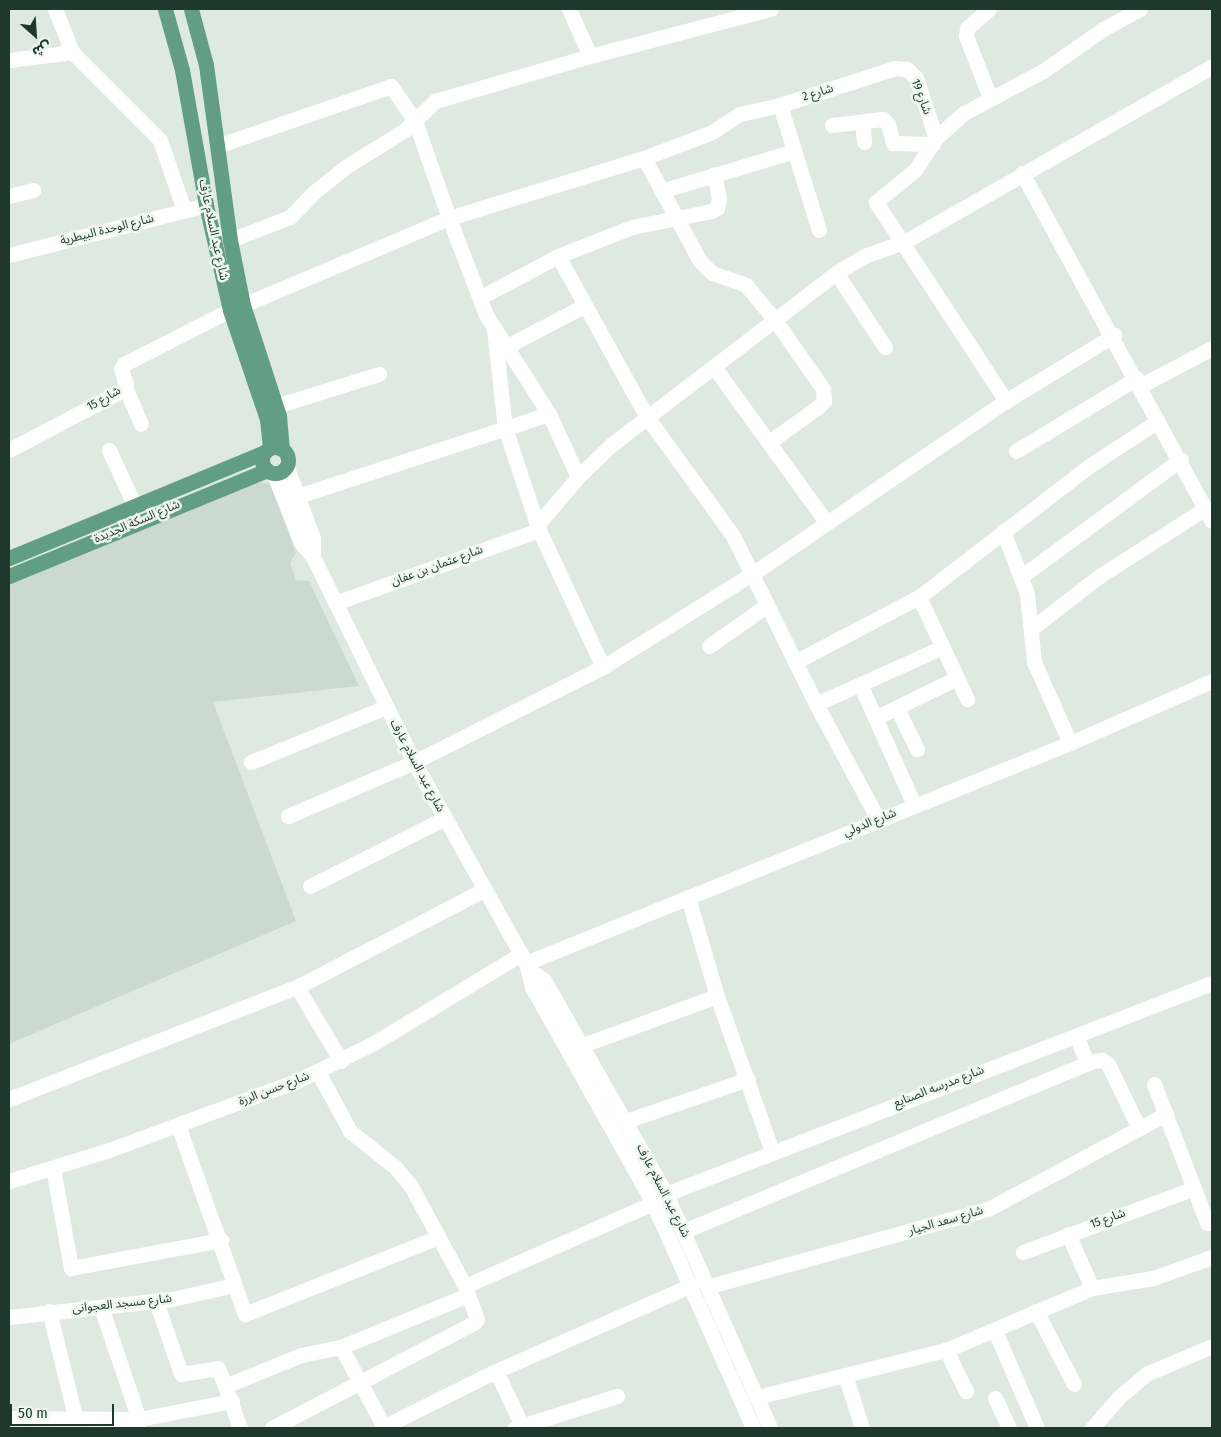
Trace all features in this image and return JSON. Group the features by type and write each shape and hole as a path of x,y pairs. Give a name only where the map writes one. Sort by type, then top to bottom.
{"main road":[{"name":"شارع عبد السلام عارف","path":"164,9 182,70 206,205 237,308 267,419 272,450"},
{"name":"شارع عبد السلام عارف","path":"191,9 206,65 230,240 237,308 276,406 272,450"},
{"path":"206,205 224,203"},
{"path":"272,450 286,455 276,469 262,461 272,450"},
{"name":"شارع السكة الجديدة","path":"9,558 134,504 272,450"},
{"name":"شارع السكة الجديدة","path":"9,576 276,469"}],"street":[{"path":"55,9 72,52 160,140 184,210"},
{"path":"569,9 590,56"},
{"path":"230,240 290,217 347,166 415,121 435,100 590,56 771,9"},
{"path":"988,9 967,28 966,36 990,98"},
{"path":"1006,401 904,242 876,202 915,170 935,141 964,113 1048,68 1103,29 1140,9"},
{"path":"9,60 72,52"},
{"path":"539,527 578,477 647,418 836,273 864,256 904,242 1212,66"},
{"name":"شارع 2","path":"644,158 712,132 740,114 780,105 895,68"},
{"name":"شارع 19","path":"895,68 907,69 916,78 935,141"},
{"path":"217,146 385,86 395,88 415,121 449,218 494,328 508,346 549,414 578,477"},
{"path":"780,105 819,230"},
{"path":"832,125 886,121 893,143 935,141"},
{"path":"862,122 864,142"},
{"path":"661,192 714,174 794,151"},
{"path":"237,308 449,218 644,158 676,219 708,270 746,285 775,320 825,395 818,407 769,442"},
{"path":"1022,173 1114,335 1209,515 1098,577 1031,630"},
{"path":"481,297 558,256 632,227 676,219 717,208 719,199 714,174"},
{"path":"9,196 33,190"},
{"name":"شارع الوحدة البيطرية","path":"9,255 206,205"},
{"path":"558,256 647,418 733,536 816,704 878,820"},
{"path":"836,273 885,347"},
{"path":"508,346 584,306"},
{"name":"شارع 15","path":"9,450 125,388 121,369 124,364 237,308"},
{"path":"494,328 505,428 539,527 603,667"},
{"path":"288,816 414,762 603,667 752,574 1006,401 1114,335"},
{"path":"1016,451 1138,382 1212,348"},
{"path":"714,367 826,522"},
{"path":"276,406 379,374"},
{"path":"125,388 141,424"},
{"path":"298,496 549,414"},
{"path":"795,662 919,597 1089,466 1158,421"},
{"path":"109,450 134,504"},
{"path":"1022,576 1181,459"},
{"name":"شارع عبد السلام عارف","path":"276,469 298,496 314,538 313,557"},
{"name":"شارع عبد السلام عارف","path":"276,469 300,543 313,557 414,762 525,962 532,987 653,1202 692,1285 753,1428"},
{"name":"شارع عثمان بن عفان","path":"335,603 539,527"},
{"path":"1003,531 1022,576 1034,662 1070,743"},
{"path":"919,597 967,699"},
{"path":"708,646 766,606"},
{"path":"816,704 943,647"},
{"path":"875,718 957,678"},
{"name":"شارع الدولي","path":"525,962 1070,743 1212,681"},
{"path":"860,684 914,805"},
{"path":"251,762 386,707"},
{"path":"897,708 918,749"},
{"path":"310,886 445,818"},
{"path":"9,1099 297,987 485,889"},
{"path":"688,898 717,996 772,1151"},
{"name":"شارع عبد السلام عارف","path":"525,962 542,977 626,1120 666,1194 710,1286 770,1428"},
{"name":"شارع حسن الرزة","path":"9,1181 178,1125 318,1072 525,962"},
{"name":"شارع مدرسه الصنايع","path":"666,1194 772,1151 1212,983"},
{"path":"297,987 341,1061"},
{"path":"583,1045 717,996"},
{"path":"1076,1036 1088,1064"},
{"path":"684,1231 1088,1064 1102,1060 1108,1064 1139,1128"},
{"path":"272,1428 474,1323 477,1319 466,1290 436,1238 405,1177 350,1131 318,1072"},
{"path":"626,1120 748,1079"},
{"path":"1154,1084 1207,1223"},
{"name":"شارع سعد الجيار","path":"710,1286 988,1209 1166,1114"},
{"path":"178,1125 221,1240 242,1310 250,1314 436,1238"},
{"path":"53,1168 71,1268 221,1240"},
{"name":"شارع 15","path":"1022,1252 1194,1188"},
{"path":"225,1386 301,1355 341,1347 653,1202"},
{"path":"1068,1234 1092,1288"},
{"path":"757,1397 946,1350 995,1331 1036,1311 1092,1288 1153,1278 1212,1257"},
{"name":"شارع مسجد العجوانى","path":"9,1313 101,1307 156,1301 234,1285"},
{"path":"341,1347 382,1427 496,1370 692,1285"},
{"path":"156,1301 181,1374 218,1368 232,1401 240,1428"},
{"path":"101,1307 138,1424"},
{"path":"49,1311 76,1420"},
{"path":"1036,1311 1074,1384"},
{"path":"995,1331 1037,1428"},
{"path":"1092,1428 1119,1397 1146,1374 1212,1346"},
{"path":"946,1350 966,1391"},
{"path":"496,1370 520,1427 617,1396"},
{"path":"844,1375 862,1428"},
{"path":"996,1398 1009,1428"},
{"path":"9,1418 138,1424 232,1401"}],"shaded area":[{"path":"252,483 273,483 296,553 290,563 296,580 309,581 359,686 213,702 296,921 9,1044 9,585"}]}
